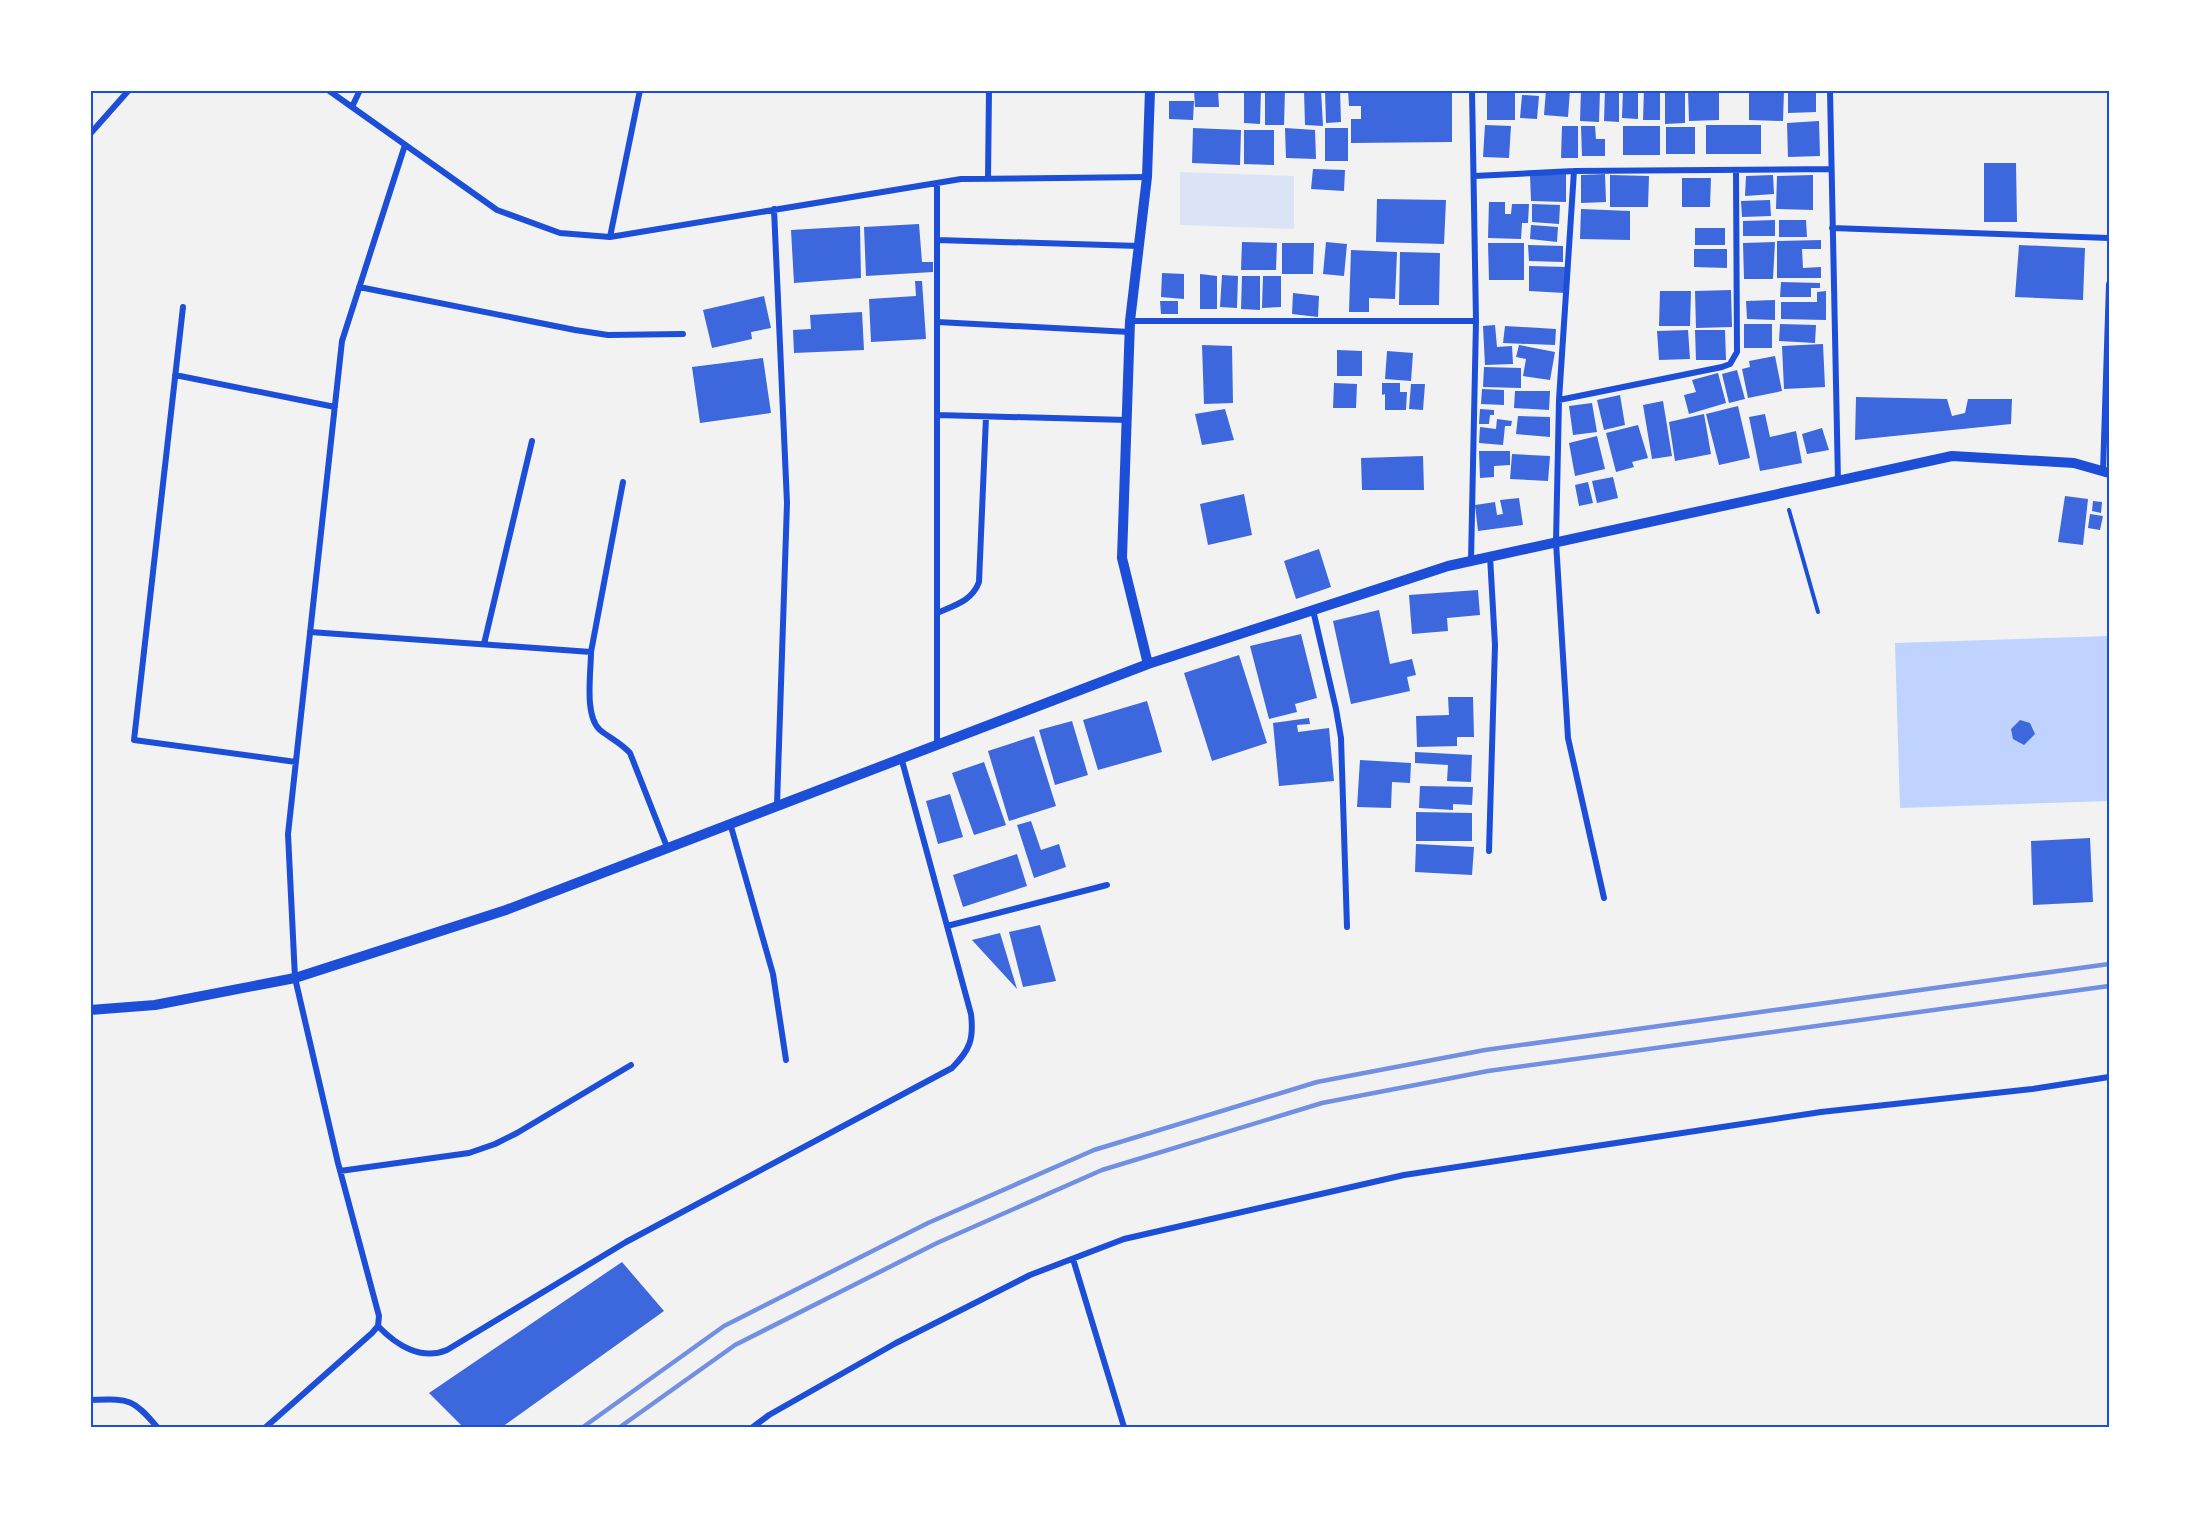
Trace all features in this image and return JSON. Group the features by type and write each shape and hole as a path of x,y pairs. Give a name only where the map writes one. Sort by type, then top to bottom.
{"street":[{"path":"90,134 129,90"},
{"path":"328,90 497,210 560,233 610,237 961,179 1147,177"},
{"path":"352,107 360,90"},
{"path":"610,237 640,90"},
{"path":"988,179 989,90"},
{"path":"1148,664 1122,558 1130,326 1147,177 1150,90"},
{"path":"1472,90 1476,321 1472,561"},
{"path":"1830,90 1838,480"},
{"path":"266,1427 378,1326 379,1316 340,1172 295,978 288,834 342,341 405,145"},
{"path":"1474,176 1574,171 1831,169"},
{"path":"1559,400 1722,368 1730,364 1737,352 1736,170"},
{"path":"1574,171 1559,400 1556,542 1568,738 1604,898"},
{"path":"937,184 937,743"},
{"path":"774,209 787,503 777,805"},
{"path":"1832,228 2109,238"},
{"path":"936,240 1139,246"},
{"path":"90,1010 155,1005 295,978 506,910 1148,664 1448,566 1952,456 2074,464 2106,472 2109,284"},
{"path":"359,287 608,335 682,334"},
{"path":"183,307 134,740 296,762"},
{"path":"937,322 1130,326 1476,321"},
{"path":"175,375 335,407"},
{"path":"937,415 1127,420"},
{"path":"938,613 968,598 976,590 979,582 986,417"},
{"path":"484,644 532,441"},
{"path":"623,483 591,652 590,714 599,729 630,753 667,847"},
{"path":"1489,851 1495,645 1490,556"},
{"path":"1312,610 1341,738 1347,927"},
{"path":"310,632 591,652"},
{"path":"378,1326 395,1343 424,1354 436,1354 447,1350 627,1242 952,1068 966,1054 971,1041 971,1014 901,757"},
{"path":"730,823 773,974 786,1060"},
{"path":"947,926 1107,885"},
{"path":"340,1172 469,1153 495,1144 631,1065"},
{"path":"753,1427 769,1415 896,1343 1030,1275 1124,1239 1404,1175 1821,1112 2032,1089 2109,1077"},
{"path":"1073,1259 1125,1427"},
{"path":"90,1400 118,1399 130,1402 141,1407 157,1427"}],"path":[{"path":"1784,492 1818,612"}],"shaded area":[{"path":"1180,172 1294,176 1294,229 1180,225"}],"water":[{"path":"2109,636 2109,801 1900,808 1895,643"}],"building":[{"path":"1194,90 1218,90 1219,107 1195,107"},
{"path":"1244,90 1261,90 1260,124 1244,123"},
{"path":"1265,90 1285,90 1284,125 1265,125"},
{"path":"1304,90 1321,90 1323,126 1305,125"},
{"path":"1325,90 1340,90 1341,122 1326,123"},
{"path":"1348,90 1452,90 1452,142 1351,143 1351,119 1361,119 1361,106 1349,106"},
{"path":"1487,90 1515,90 1515,120 1487,120"},
{"path":"1546,90 1570,90 1568,117 1544,115"},
{"path":"1581,90 1600,90 1599,122 1580,121"},
{"path":"1605,90 1619,90 1619,122 1604,121"},
{"path":"1623,90 1638,90 1638,119 1622,118"},
{"path":"1644,90 1660,90 1660,120 1643,120"},
{"path":"1665,90 1685,90 1685,123 1665,124"},
{"path":"1688,90 1719,90 1719,120 1689,121"},
{"path":"1749,90 1784,90 1783,121 1749,120"},
{"path":"1788,90 1816,90 1816,112 1788,113"},
{"path":"1522,95 1539,96 1537,119 1520,118"},
{"path":"1169,101 1194,101 1193,120 1169,119"},
{"path":"1819,121 1820,156 1788,157 1787,123"},
{"path":"1485,125 1511,126 1509,158 1483,157"},
{"path":"1706,125 1761,125 1761,154 1706,154"},
{"path":"1562,126 1578,126 1578,158 1561,158"},
{"path":"1581,126 1595,126 1596,139 1605,139 1605,156 1582,156"},
{"path":"1623,126 1660,126 1660,155 1623,155"},
{"path":"1666,127 1695,127 1695,154 1666,154"},
{"path":"1193,128 1241,130 1240,165 1192,163"},
{"path":"1285,128 1315,130 1316,159 1286,158"},
{"path":"1325,128 1348,128 1348,161 1325,161"},
{"path":"1244,130 1274,130 1274,165 1244,164"},
{"path":"1984,163 2016,163 2017,222 1984,222"},
{"path":"1313,169 1345,170 1344,191 1311,189"},
{"path":"1566,174 1566,202 1531,201 1530,175"},
{"path":"1605,174 1606,202 1581,203 1581,175"},
{"path":"1610,175 1649,176 1648,207 1610,207"},
{"path":"1773,175 1774,194 1745,196 1746,176"},
{"path":"1813,175 1813,210 1776,209 1777,176"},
{"path":"1682,178 1711,178 1710,207 1682,207"},
{"path":"1377,199 1446,200 1444,244 1376,242"},
{"path":"1770,200 1771,216 1742,217 1741,201"},
{"path":"1489,202 1505,202 1505,214 1511,214 1512,204 1529,204 1528,223 1522,223 1521,239 1488,238"},
{"path":"1532,204 1560,205 1559,224 1532,222"},
{"path":"1581,209 1630,211 1630,240 1580,239"},
{"path":"1775,220 1775,236 1743,236 1743,221"},
{"path":"1779,220 1806,220 1807,237 1779,237"},
{"path":"919,224 922,262 933,262 933,272 866,276 864,227"},
{"path":"1531,225 1558,227 1557,242 1530,239"},
{"path":"860,226 861,278 794,283 791,230"},
{"path":"1695,228 1725,228 1725,245 1695,245"},
{"path":"1821,240 1821,249 1802,249 1803,268 1821,267 1821,278 1777,278 1777,241"},
{"path":"1242,242 1277,243 1276,270 1241,270"},
{"path":"1326,242 1347,244 1344,276 1323,274"},
{"path":"1775,242 1773,279 1744,279 1743,243"},
{"path":"1282,243 1314,243 1313,274 1282,274"},
{"path":"1488,243 1524,243 1524,280 1489,280"},
{"path":"1528,245 1563,246 1563,262 1529,261"},
{"path":"2019,245 2085,248 2083,300 2015,297"},
{"path":"1694,249 1727,249 1727,268 1694,267"},
{"path":"1351,250 1397,252 1395,299 1369,298 1369,312 1349,312"},
{"path":"1400,252 1440,253 1439,305 1399,305"},
{"path":"1529,266 1567,267 1565,293 1529,291"},
{"path":"1162,273 1184,274 1184,299 1161,297"},
{"path":"1200,274 1217,276 1217,309 1200,309"},
{"path":"1222,275 1238,276 1237,308 1220,307"},
{"path":"1242,276 1260,276 1260,310 1241,309"},
{"path":"1263,276 1281,276 1281,307 1262,308"},
{"path":"915,281 922,281 926,339 871,342 869,299 916,296"},
{"path":"1781,282 1820,283 1820,288 1811,288 1811,297 1780,297"},
{"path":"1731,290 1732,327 1696,328 1695,291"},
{"path":"1660,291 1691,291 1690,326 1659,326"},
{"path":"1826,291 1826,320 1781,319 1781,302 1817,302 1817,292"},
{"path":"1293,293 1319,296 1318,317 1292,314"},
{"path":"764,296 771,328 751,332 752,339 712,348 703,310"},
{"path":"1775,300 1775,320 1747,319 1746,301"},
{"path":"1160,301 1178,301 1178,314 1161,314"},
{"path":"862,312 864,350 794,353 793,330 811,329 810,315"},
{"path":"1744,324 1772,324 1772,348 1744,348"},
{"path":"1780,324 1816,325 1815,343 1779,341"},
{"path":"1495,325 1497,347 1512,346 1513,364 1485,365 1483,326"},
{"path":"1505,326 1556,329 1555,345 1503,343"},
{"path":"1688,330 1690,359 1659,360 1657,331"},
{"path":"1695,330 1725,330 1726,360 1696,360"},
{"path":"1823,344 1825,387 1784,389 1782,346"},
{"path":"1202,345 1232,346 1233,403 1204,404"},
{"path":"1519,345 1555,352 1550,380 1523,376 1526,359 1516,357"},
{"path":"1337,350 1362,351 1362,376 1337,376"},
{"path":"1387,351 1413,353 1411,381 1385,379"},
{"path":"1775,356 1782,391 1748,398 1742,369 1750,367 1749,361"},
{"path":"763,358 771,413 700,423 692,367"},
{"path":"1484,367 1521,368 1521,388 1483,387"},
{"path":"1737,370 1745,399 1729,403 1722,374"},
{"path":"1718,373 1726,403 1689,414 1684,395 1696,392 1692,380"},
{"path":"1334,383 1357,384 1356,408 1333,408"},
{"path":"1382,383 1400,383 1400,392 1407,392 1406,410 1385,410"},
{"path":"1411,384 1425,384 1423,410 1409,409"},
{"path":"1482,389 1504,390 1504,405 1481,404"},
{"path":"1515,391 1550,391 1549,410 1514,408"},
{"path":"1620,395 1625,425 1604,430 1597,400"},
{"path":"1856,397 1947,399 1952,416 1965,413 1968,399 2012,399 2011,424 1855,440"},
{"path":"1663,401 1672,456 1652,459 1643,405"},
{"path":"1592,403 1597,432 1573,435 1569,406"},
{"path":"1738,406 1750,458 1719,465 1706,414"},
{"path":"1225,409 1234,440 1202,445 1195,414"},
{"path":"1480,409 1494,410 1494,415 1490,415 1489,424 1479,424"},
{"path":"1704,414 1711,454 1675,461 1669,422"},
{"path":"1765,414 1770,437 1796,431 1802,463 1760,471 1749,417"},
{"path":"1518,416 1550,417 1550,437 1516,434"},
{"path":"1497,419 1512,421 1511,426 1505,426 1503,445 1479,443 1480,427 1496,429"},
{"path":"1638,425 1648,458 1632,462 1634,467 1616,472 1606,433"},
{"path":"1822,428 1829,450 1807,454 1802,434"},
{"path":"1597,436 1605,469 1575,476 1569,443"},
{"path":"1479,451 1510,451 1510,465 1494,466 1494,477 1480,478"},
{"path":"1512,454 1550,456 1548,481 1510,479"},
{"path":"1423,456 1424,490 1362,490 1361,458"},
{"path":"1613,477 1618,498 1597,503 1592,481"},
{"path":"1588,482 1593,503 1579,506 1575,485"},
{"path":"1244,494 1252,535 1208,545 1200,504"},
{"path":"2065,496 2088,499 2083,545 2058,542"},
{"path":"1519,498 1523,525 1478,531 1475,505 1495,502 1497,515 1503,514 1500,500"},
{"path":"2093,501 2102,502 2101,513 2092,511"},
{"path":"2090,514 2103,516 2100,530 2088,528"},
{"path":"1319,549 1331,587 1296,599 1284,561"},
{"path":"1478,590 1480,615 1447,618 1448,631 1412,634 1409,595"},
{"path":"1379,610 1390,664 1412,659 1416,675 1407,677 1410,691 1351,704 1333,621"},
{"path":"1301,634 1317,698 1295,704 1297,712 1269,719 1250,646"},
{"path":"1239,655 1267,743 1212,761 1184,673"},
{"path":"1448,697 1473,697 1474,737 1457,737 1457,746 1417,747 1416,716 1449,715"},
{"path":"1147,701 1162,752 1098,770 1083,720"},
{"path":"1309,718 1310,724 1297,725 1298,732 1329,728 1334,781 1279,786 1273,723"},
{"path":"2020,720 2030,723 2035,734 2024,745 2013,739 2011,729"},
{"path":"1072,721 1088,775 1055,785 1039,730"},
{"path":"1034,736 1056,806 1009,821 988,751"},
{"path":"1415,752 1472,755 1471,782 1447,781 1448,765 1415,763"},
{"path":"1360,760 1411,763 1410,783 1392,782 1391,808 1357,807"},
{"path":"984,762 1006,825 974,835 952,773"},
{"path":"1420,786 1473,787 1472,805 1453,804 1453,810 1419,808"},
{"path":"950,794 963,837 938,844 926,801"},
{"path":"1416,812 1472,813 1472,841 1416,841"},
{"path":"1031,821 1041,850 1059,844 1066,867 1034,878 1017,825"},
{"path":"2090,838 2093,902 2033,905 2031,841"},
{"path":"1416,844 1474,847 1472,875 1415,872"},
{"path":"1017,854 1027,886 963,907 953,875"},
{"path":"1040,925 1056,981 1023,987 1009,932"},
{"path":"1000,933 1017,989 972,940"},
{"path":"622,1262 664,1311 502,1427 463,1427 429,1393"}],"railway":[{"path":"583,1427 724,1326 928,1223 1094,1150 1317,1082 1485,1050 2109,964"},
{"path":"620,1427 735,1345 937,1243 1102,1170 1322,1103 1488,1071 2109,986"}]}
